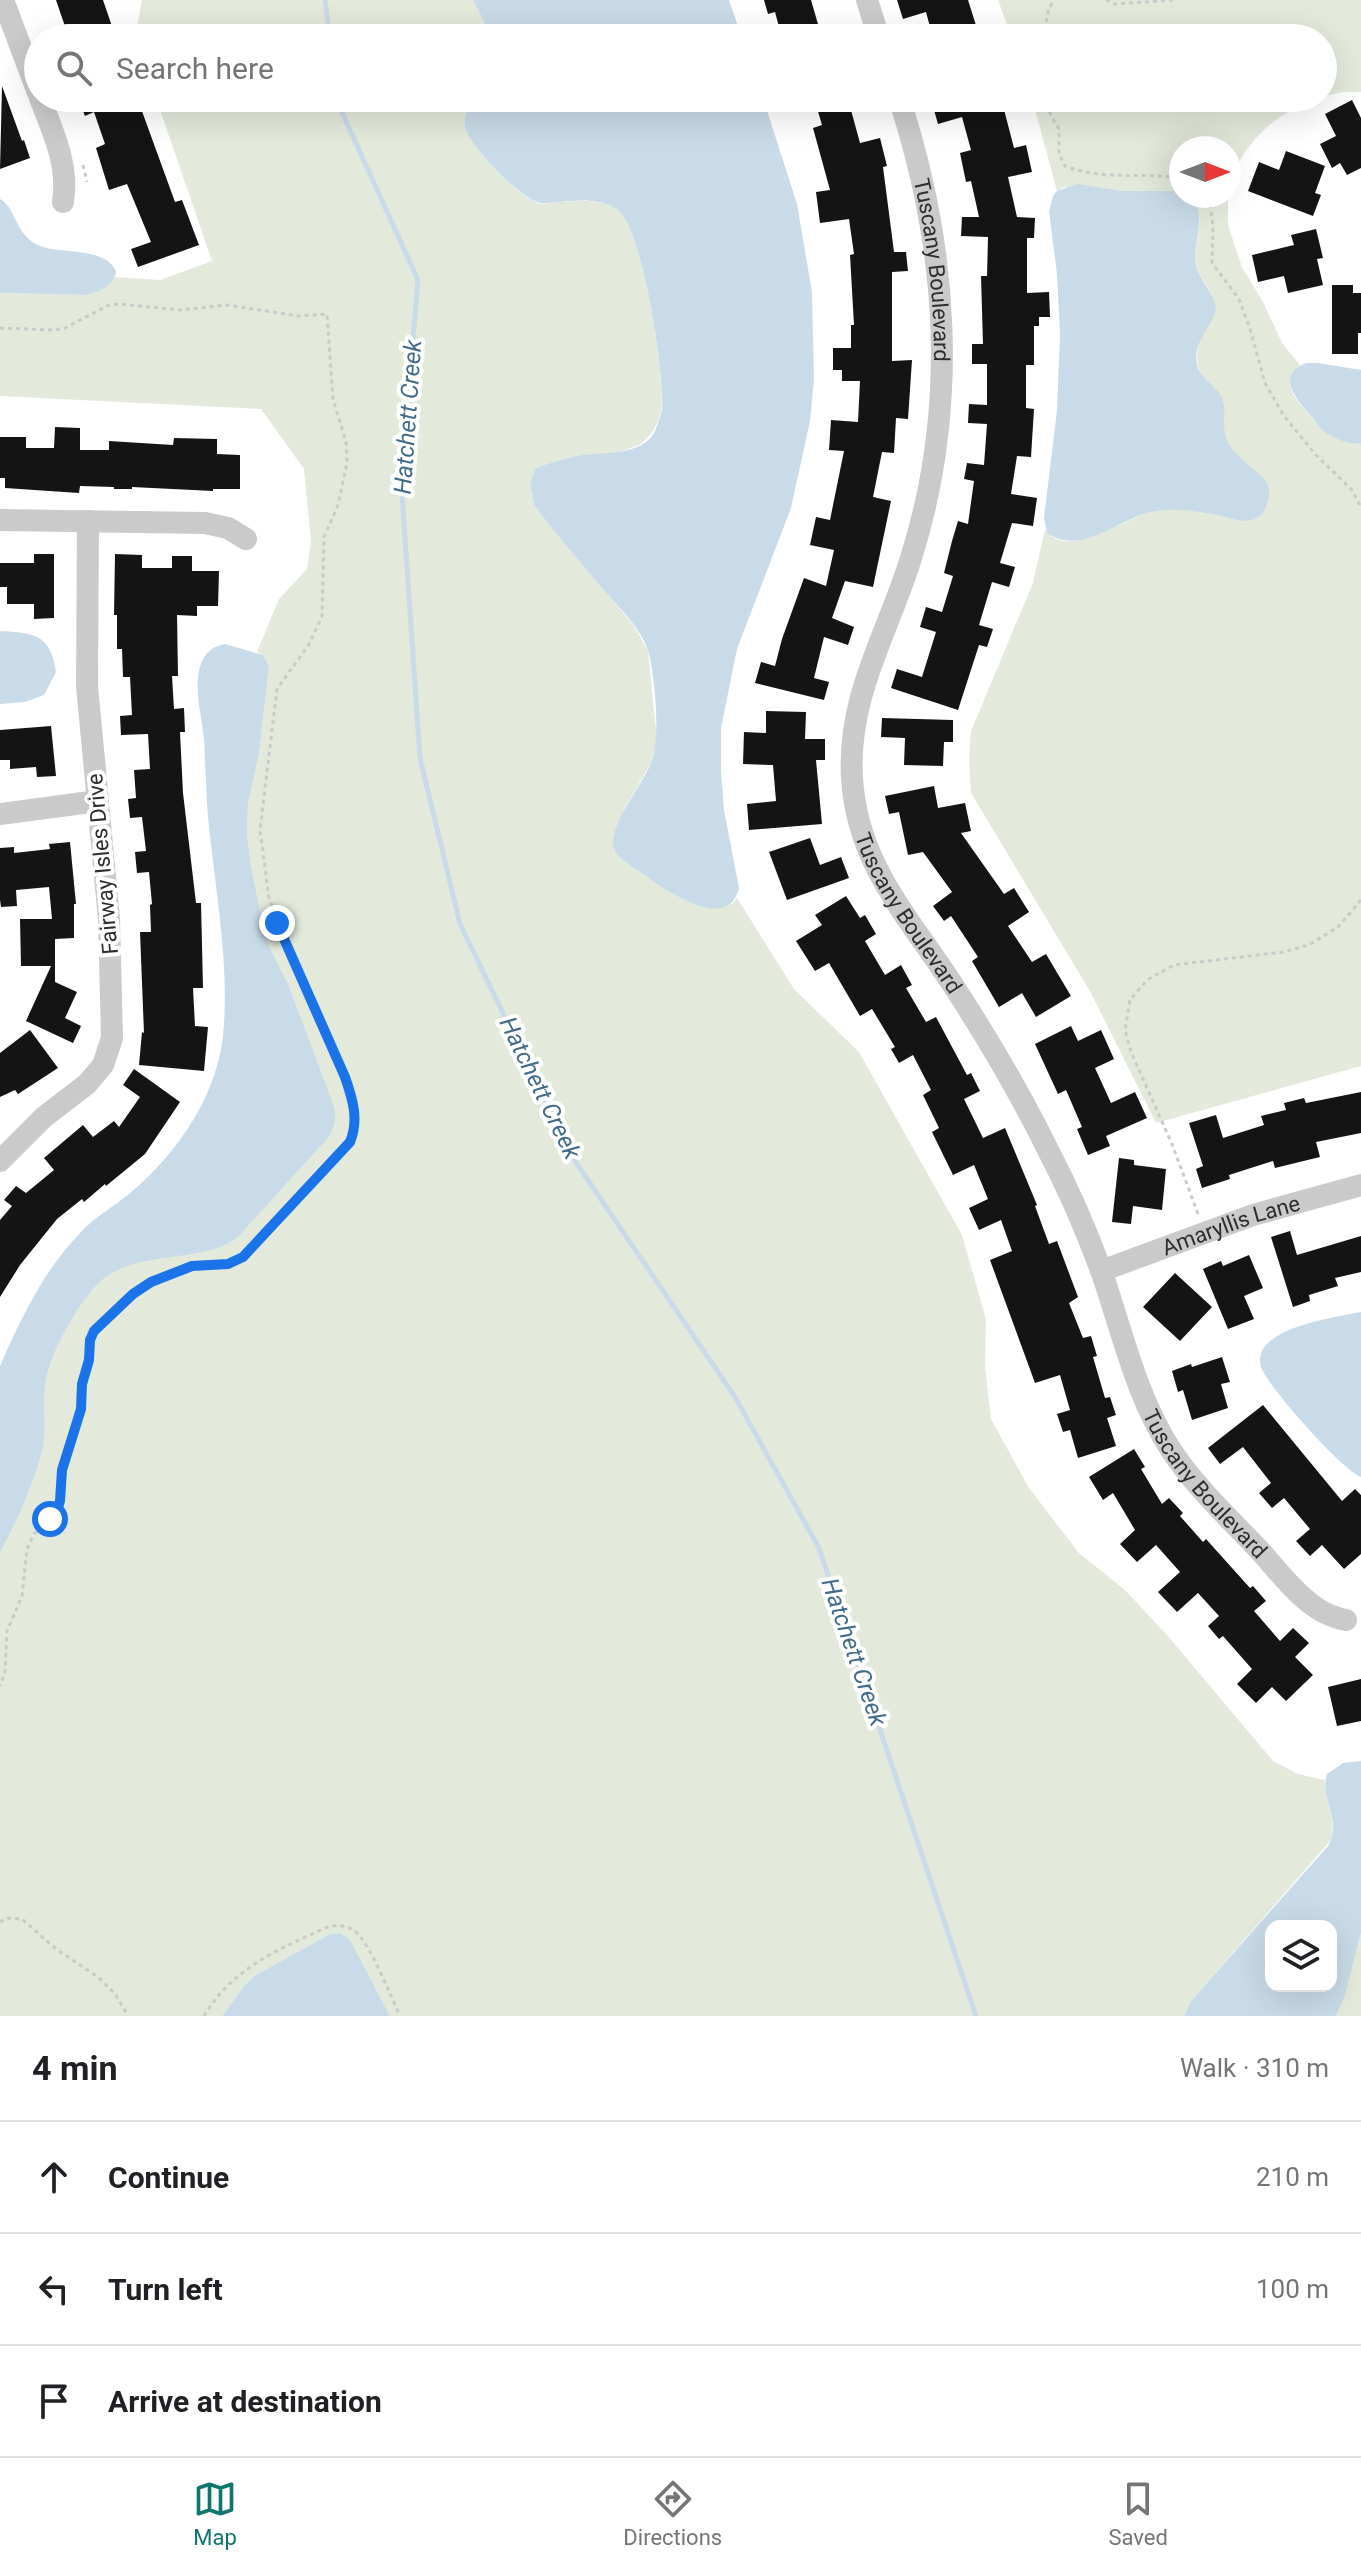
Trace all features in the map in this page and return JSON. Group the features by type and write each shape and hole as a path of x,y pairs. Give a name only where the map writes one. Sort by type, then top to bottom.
{"street":[{"path":"3,0 24,55"},
{"path":"867,0 875,24"},
{"path":"45,112 64,165 66,180 63,202"},
{"name":"Tuscany Boulevard","path":"903,112 922,175 936,255 942,334 942,399 936,450 921,525 897,599 859,697 851,748 855,808 863,839 894,901 997,1054 1052,1158 1101,1271 1148,1407 1174,1454 1201,1488 1303,1597 1324,1613 1346,1620"},
{"path":"0,520 205,523 228,528 246,539"},
{"name":"Fairway Isles Drive","path":"0,1161 44,1117 87,1084 103,1065 109,1052 112,1030 110,952 87,686 88,521"},
{"path":"0,814 98,801"},
{"name":"Amaryllis Lane","path":"1101,1271 1253,1215 1361,1185"}],"path":[{"path":"1046,24 1055,0"},
{"path":"1106,0 1115,4 1173,0"},
{"path":"1049,112 1059,129 1059,154 1065,166 1118,177 1169,176"},
{"path":"1211,208 1212,263 1239,299 1265,383 1284,416 1315,454 1351,489 1361,507"},
{"path":"0,328 65,328 109,305 120,304 180,310 227,305 299,316 327,314 333,399 346,442 347,463 338,505 324,537 322,617 312,639 277,689 260,830 269,898 277,923 345,1077 355,1115 355,1131 350,1142 243,1257 228,1264 192,1266 151,1282 133,1294 94,1331 82,1384 81,1409 62,1470 60,1501 56,1514 34,1534 27,1549 22,1596 7,1631 5,1672 0,1686"},
{"path":"1205,1233 1172,1144 1131,1052 1125,1030 1130,1000 1147,980 1174,965 1283,952 1309,945 1338,927 1361,900"},
{"path":"0,1922 8,1918 22,1919 56,1949 98,1977 115,1994 128,2016"},
{"path":"204,2016 246,1968 282,1948 338,1925 354,1930 359,1937 400,2016"}],"shaded area":[{"path":"142,0 473,0 485,24 138,24"},
{"path":"998,0 1361,0 1361,92 1337,93 1337,24 1007,24"},
{"path":"161,112 467,112 465,127 476,146 510,183 533,201 541,204 598,202 619,210 627,222 644,272 656,338 662,394 658,421 639,445 530,483 534,505 634,626 648,651 657,740 651,763 616,830 625,861 652,880 732,904 737,898 794,989 859,1052 962,1235 986,1319 985,1367 991,1419 1029,1488 1079,1553 1125,1590 1167,1635 1273,1761 1298,1774 1325,1780 1332,1824 1331,1840 1191,2001 1184,2016 390,2016 353,1945 338,1933 330,1934 254,1976 222,2016 0,2016 0,1553 25,1501 40,1459 45,1430 45,1384 52,1359 83,1302 100,1281 114,1271 131,1264 207,1251 238,1237 329,1137 335,1112 289,986 270,948 251,866 247,833 248,803 259,755 269,666 263,655 257,652 279,599 307,569 311,541 304,469 261,409 0,396 0,293 86,295 103,289 115,277 160,280 212,261"},
{"path":"1036,112 1289,112 1265,129 1241,159 1241,136 1169,136 1169,192 1064,187 1057,191"},
{"path":"1228,208 1228,225 1242,267 1282,343 1300,365 1292,379 1294,396 1315,421 1332,435 1361,444 1361,1066 1156,1123 1091,993 971,793 969,759 971,731 1033,583 1045,529 1055,538 1082,540 1143,515 1167,510 1202,512 1249,521 1269,488 1262,477 1231,448 1226,436 1221,396 1199,368 1199,344 1215,313 1212,296 1196,264 1198,210"},
{"path":"1361,1933 1361,2016 1336,2016 1345,1996"}],"water":[{"path":"473,0 729,0 737,24 485,24"},
{"path":"467,112 767,112 797,204 812,292 814,379 810,421 791,508 737,649 721,728 724,810 739,888 733,902 722,908 709,908 680,897 615,851 615,831 647,772 654,752 656,709 649,654 642,636 630,620 534,505 530,483 536,468 577,456 637,447 655,430 662,408 660,366 650,302 635,242 626,221 610,205 589,201 540,203 532,200 485,158 468,135"},
{"path":"1077,184 1122,191 1169,191 1169,208 1198,208 1196,263 1216,307 1198,347 1197,362 1199,370 1222,398 1225,434 1230,446 1268,485 1267,503 1257,518 1243,521 1193,511 1163,510 1144,514 1084,539 1071,541 1047,533 1044,518 1057,410 1060,334 1049,211 1057,191"},
{"path":"0,199 9,208 25,236 40,246 94,255 111,264 116,272 109,285 86,295 0,293"},
{"path":"1306,363 1361,370 1361,444 1334,438 1319,426 1296,397 1290,382 1291,375"},
{"path":"0,631 32,635 50,650 56,672 44,695 25,702 0,704"},
{"path":"225,644 263,655 269,666 259,755 248,803 247,833 251,866 270,948 289,986 333,1104 334,1124 329,1137 238,1237 208,1251 152,1260 117,1270 93,1289 66,1330 47,1374 44,1439 39,1461 25,1502 0,1553 0,1366 34,1295 68,1246 147,1177 180,1139 206,1096 221,1049 225,1000 223,953 198,680 204,657 217,646"},
{"path":"1361,1312 1361,1477 1338,1460 1291,1409 1267,1377 1260,1360 1263,1349 1281,1334 1308,1323"},
{"path":"1361,1761 1361,1933 1345,1996 1336,2016 1184,2016 1191,2001 1328,1846 1333,1827 1326,1792 1327,1774 1343,1763"},
{"path":"339,1933 353,1945 390,2016 222,2016 254,1976 330,1934"}],"building":[{"path":"56,0 103,0 111,24 64,24"},
{"path":"764,0 811,0 818,24 778,24 775,12 768,14"},
{"path":"897,0 968,0 976,24 929,24 926,12 903,19"},
{"path":"2,86 30,158 0,169"},
{"path":"1352,100 1361,118 1361,168 1347,175 1340,163 1332,168 1320,144 1336,136 1325,114 1337,112 1337,108"},
{"path":"94,112 142,112 175,202 182,200 199,245 138,267 131,249 151,242 127,184 109,190 96,148 105,144"},
{"path":"818,112 852,112 860,143 880,138 887,166 883,167 894,252 906,252 908,271 892,272 892,361 912,360 908,419 896,418 894,453 882,452 873,497 891,501 873,587 845,581 832,618 854,627 848,645 824,637 814,678 829,682 824,700 755,683 761,662 775,666 804,578 826,586 834,550 810,545 816,517 830,520 844,451 829,450 831,420 858,422 860,381 842,381 842,370 833,370 833,348 851,348 851,325 854,325 850,255 854,254 849,219 820,223 816,192 830,190 813,128 822,125"},
{"path":"935,112 1005,112 1014,148 1026,145 1032,172 1008,177 1017,217 1035,218 1034,238 1027,238 1027,293 1049,292 1050,317 1039,317 1039,326 1034,326 1034,365 1026,365 1026,408 1034,409 1031,457 1017,456 1011,494 1037,498 1033,526 1012,523 1000,563 1015,567 1009,587 992,582 979,625 993,629 987,647 979,645 958,710 891,688 897,669 922,677 936,632 920,627 926,607 942,612 953,576 944,573 952,541 958,521 968,524 974,481 964,479 967,463 984,465 987,424 968,423 969,404 987,405 987,364 972,364 972,344 983,344 981,276 987,276 988,237 961,236 962,217 979,217 971,181 966,182 960,153 971,150 962,117 938,124"},
{"path":"1286,151 1325,166 1315,193 1321,195 1313,216 1248,191 1259,162 1279,170"},
{"path":"1316,229 1323,258 1317,259 1323,285 1288,293 1284,276 1258,282 1252,255 1294,245 1291,235"},
{"path":"1332,285 1353,285 1353,293 1361,293 1358,354 1332,354"},
{"path":"55,427 80,428 80,450 109,450 109,441 173,445 174,438 217,439 217,454 240,455 240,489 213,491 80,486 79,493 5,488 5,478 0,478 0,437 26,437 26,448 54,448"},
{"path":"34,554 54,554 54,618 34,619 34,604 7,604 7,587 0,587 0,563 34,563"},
{"path":"115,554 142,555 142,568 172,568 172,556 192,556 192,571 219,571 218,606 197,606 197,616 177,615 178,676 172,676 174,709 184,708 185,732 180,732 183,793 196,903 201,903 203,988 193,988 195,1026 208,1027 204,1071 139,1065 144,1033 140,932 151,932 152,904 149,872 137,873 135,852 146,851 142,817 130,818 128,799 136,798 134,770 150,769 148,734 121,735 120,716 132,715 130,677 123,677 122,649 117,649"},
{"path":"766,711 806,712 805,739 825,739 825,760 816,760 822,824 749,830 747,804 776,801 773,765 743,764 744,732 766,733"},
{"path":"882,718 953,720 953,742 944,742 943,766 904,765 905,738 881,737"},
{"path":"51,726 56,776 37,777 36,767 10,769 10,760 0,760 0,730"},
{"path":"934,786 938,808 965,803 971,831 961,833 1004,894 1014,888 1029,912 1008,926 1032,962 1046,954 1071,996 1036,1017 1022,993 999,1007 972,961 978,957 951,916 944,921 933,906 952,892 923,852 908,855 899,812 889,814 885,796"},
{"path":"810,838 820,865 841,857 849,878 787,900 769,852"},
{"path":"70,842 76,904 74,938 55,939 55,982 77,992 65,1018 81,1026 73,1043 26,1021 51,966 21,966 20,919 52,919 49,887 16,890 17,906 1,907 0,900 0,848 14,847 14,853 50,849 49,844"},
{"path":"846,896 860,918 865,915 876,934 865,941 885,975 901,965 912,985 906,988 926,1022 936,1017 967,1075 971,1073 980,1091 964,1099 983,1138 1005,1128 1037,1205 1049,1244 1057,1241 1078,1297 1069,1303 1083,1338 1091,1336 1097,1356 1093,1357 1105,1398 1110,1397 1116,1415 1107,1418 1116,1446 1078,1458 1070,1430 1063,1432 1057,1414 1070,1410 1060,1375 1035,1383 990,1260 1012,1251 1001,1220 979,1230 969,1208 988,1199 974,1165 953,1175 932,1132 939,1128 923,1095 931,1090 913,1055 899,1063 891,1049 895,1047 872,1009 860,1016 829,963 815,971 796,941 822,925 815,915"},
{"path":"1071,1026 1078,1041 1101,1030 1114,1059 1095,1068 1111,1103 1135,1092 1147,1118 1106,1136 1110,1146 1088,1155 1077,1129 1082,1127 1066,1090 1058,1094 1035,1044"},
{"path":"30,1030 58,1068 18,1094 15,1090 0,1097 0,1053"},
{"path":"134,1069 180,1102 145,1154 106,1186 84,1202 82,1199 57,1219 20,1265 0,1297 0,1220 12,1206 4,1200 16,1186 26,1193 54,1170 44,1158 83,1125 93,1137 114,1121 119,1127 140,1097 123,1085"},
{"path":"1361,1092 1361,1133 1316,1142 1320,1157 1275,1168 1273,1161 1229,1175 1230,1179 1202,1188 1196,1169 1203,1166 1189,1123 1216,1115 1223,1138 1264,1125 1261,1116 1286,1110 1284,1103 1304,1098 1306,1103"},
{"path":"1119,1158 1134,1160 1134,1165 1166,1169 1162,1210 1133,1206 1131,1224 1112,1222"},
{"path":"1290,1231 1297,1255 1361,1236 1361,1272 1335,1278 1338,1286 1309,1295 1310,1301 1293,1307 1271,1237"},
{"path":"1249,1255 1263,1288 1244,1296 1254,1319 1228,1329 1203,1269 1221,1261 1223,1266"},
{"path":"1175,1273 1212,1307 1180,1341 1143,1307"},
{"path":"1222,1357 1230,1382 1221,1384 1228,1408 1192,1420 1183,1390 1178,1392 1172,1371"},
{"path":"1263,1405 1342,1501 1355,1489 1361,1495 1361,1554 1344,1569 1322,1545 1310,1556 1296,1541 1310,1529 1284,1498 1272,1508 1259,1493 1271,1483 1243,1447 1220,1464 1208,1448"},
{"path":"1134,1449 1145,1467 1141,1469 1162,1504 1169,1498 1203,1542 1206,1539 1250,1588 1253,1586 1266,1601 1254,1611 1280,1641 1293,1628 1309,1643 1295,1657 1313,1675 1286,1701 1272,1687 1256,1703 1237,1684 1252,1669 1223,1636 1219,1639 1208,1626 1219,1616 1198,1593 1177,1612 1158,1592 1180,1572 1156,1545 1137,1562 1120,1544 1135,1530 1113,1493 1103,1500 1089,1477"},
{"path":"1361,1679 1361,1721 1337,1726 1328,1687"}],"waterway":[{"name":"Hatchett Creek","path":"325,0 328,24"},
{"name":"Hatchett Creek","path":"342,112 418,280 401,479 420,758 460,924 573,1158 735,1397 819,1548 976,2016"}],"route":[{"path":"50,1519 56,1514 60,1501 62,1470 81,1409 82,1384 94,1331 133,1294 151,1282 192,1266 228,1264 243,1257 340,1155 355,1131 353,1100 345,1077 277,923"}]}
